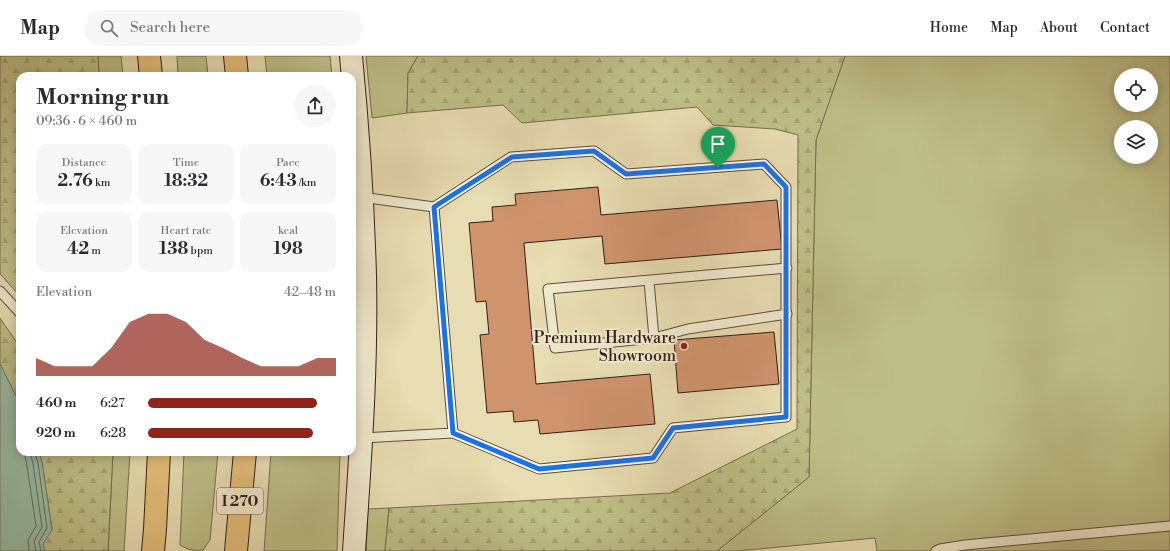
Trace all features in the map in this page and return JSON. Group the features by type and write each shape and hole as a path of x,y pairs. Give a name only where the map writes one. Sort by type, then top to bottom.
{"highway":[{"path":"149,56 151,72"},
{"path":"235,56 237,72"},
{"path":"153,551 159,456"},
{"name":"I 270","path":"236,551 245,456"}],"street":[{"path":"351,56 352,72"},
{"path":"354,551 362,438 365,277 359,142 356,110"}],"lane":[{"path":"361,197 434,207 512,157 594,151 626,174 764,164 786,187 787,268 786,417 673,428 653,458 539,469 453,433 362,438"},
{"path":"434,207 453,433"},
{"path":"787,268 548,289 555,348 654,338 688,329 787,314"},
{"path":"649,281 654,338"},
{"path":"0,291 16,309"},
{"path":"936,551 965,545 1170,526"}],"green space":[{"path":"0,56 98,56 99,72 16,72 16,292 0,274"},
{"path":"98,56 121,56 123,72 99,72"},
{"path":"177,56 206,56 208,72 178,72"},
{"path":"265,56 330,56 332,72 267,72"},
{"path":"366,56 418,56 408,73 407,113 372,118"},
{"path":"418,56 845,56 816,140 809,477 717,551 385,551 389,508 670,493 797,429 798,135 775,129 713,125 697,107 522,123 503,105 407,113 408,73"},
{"path":"845,56 1170,56 1170,551 877,551 875,538 737,551 717,551 809,477 816,139"},
{"path":"0,318 16,341 16,396 0,364"},
{"path":"40,456 113,456 108,551 45,551 43,544 52,529"},
{"path":"113,456 130,456 124,551 108,551"},
{"path":"184,456 218,456 210,540 203,550 191,550 180,545"},
{"path":"271,456 340,456 337,551 264,551"},
{"path":"389,508 385,551 366,551 368,509"}],"water":[{"path":"0,364 16,396 16,456 40,456 52,530 43,544 45,551 0,551"}],"building":[{"path":"598,187 601,215 777,200 782,249 605,264 602,236 524,243 536,384 650,374 655,424 540,434 538,420 514,422 513,411 487,413 480,335 489,334 486,301 476,302 469,223 493,221 492,207 516,205 515,194"},
{"path":"774,332 779,384 678,393 674,340"}],"place":[{"name":"Premium Hardware Showroom","path":"684,346"}],"route":[{"path":"594,151 626,174 718,168 764,164 786,187 786,417 673,428 653,458 539,469 453,433 434,207 512,157 594,151"}]}
